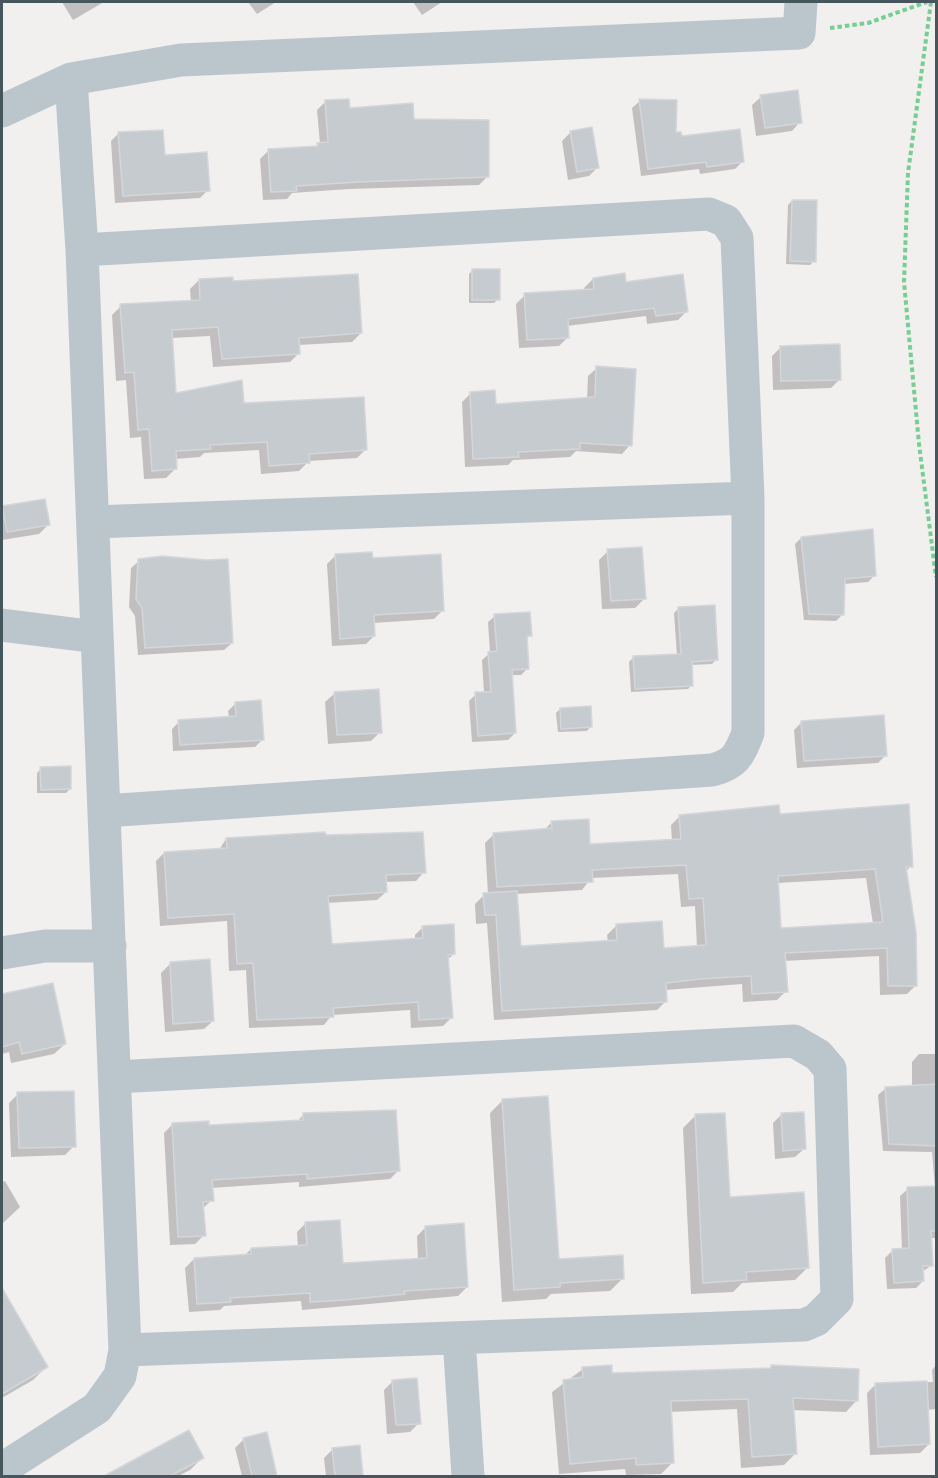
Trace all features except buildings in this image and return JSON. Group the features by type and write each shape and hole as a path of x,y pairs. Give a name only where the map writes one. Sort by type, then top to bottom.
{"street":[{"path":"2,111 71,79 181,60 800,17"},
{"path":"2,1469 98,1408 120,1376 125,1350 82,250 71,79"},
{"path":"82,250 709,214 726,221 737,238 748,498 748,733 738,755 727,766 712,770 104,811"},
{"path":"93,522 748,498"},
{"path":"2,625 97,637"},
{"path":"2,953 45,946 110,946"},
{"path":"114,1077 794,1041 818,1055 830,1069 837,1299 816,1320 804,1325 125,1350"},
{"path":"459,1338 468,1476"}],"path":[{"path":"800,17 868,23 929,2 908,173 904,282 919,444 936,577"}]}
